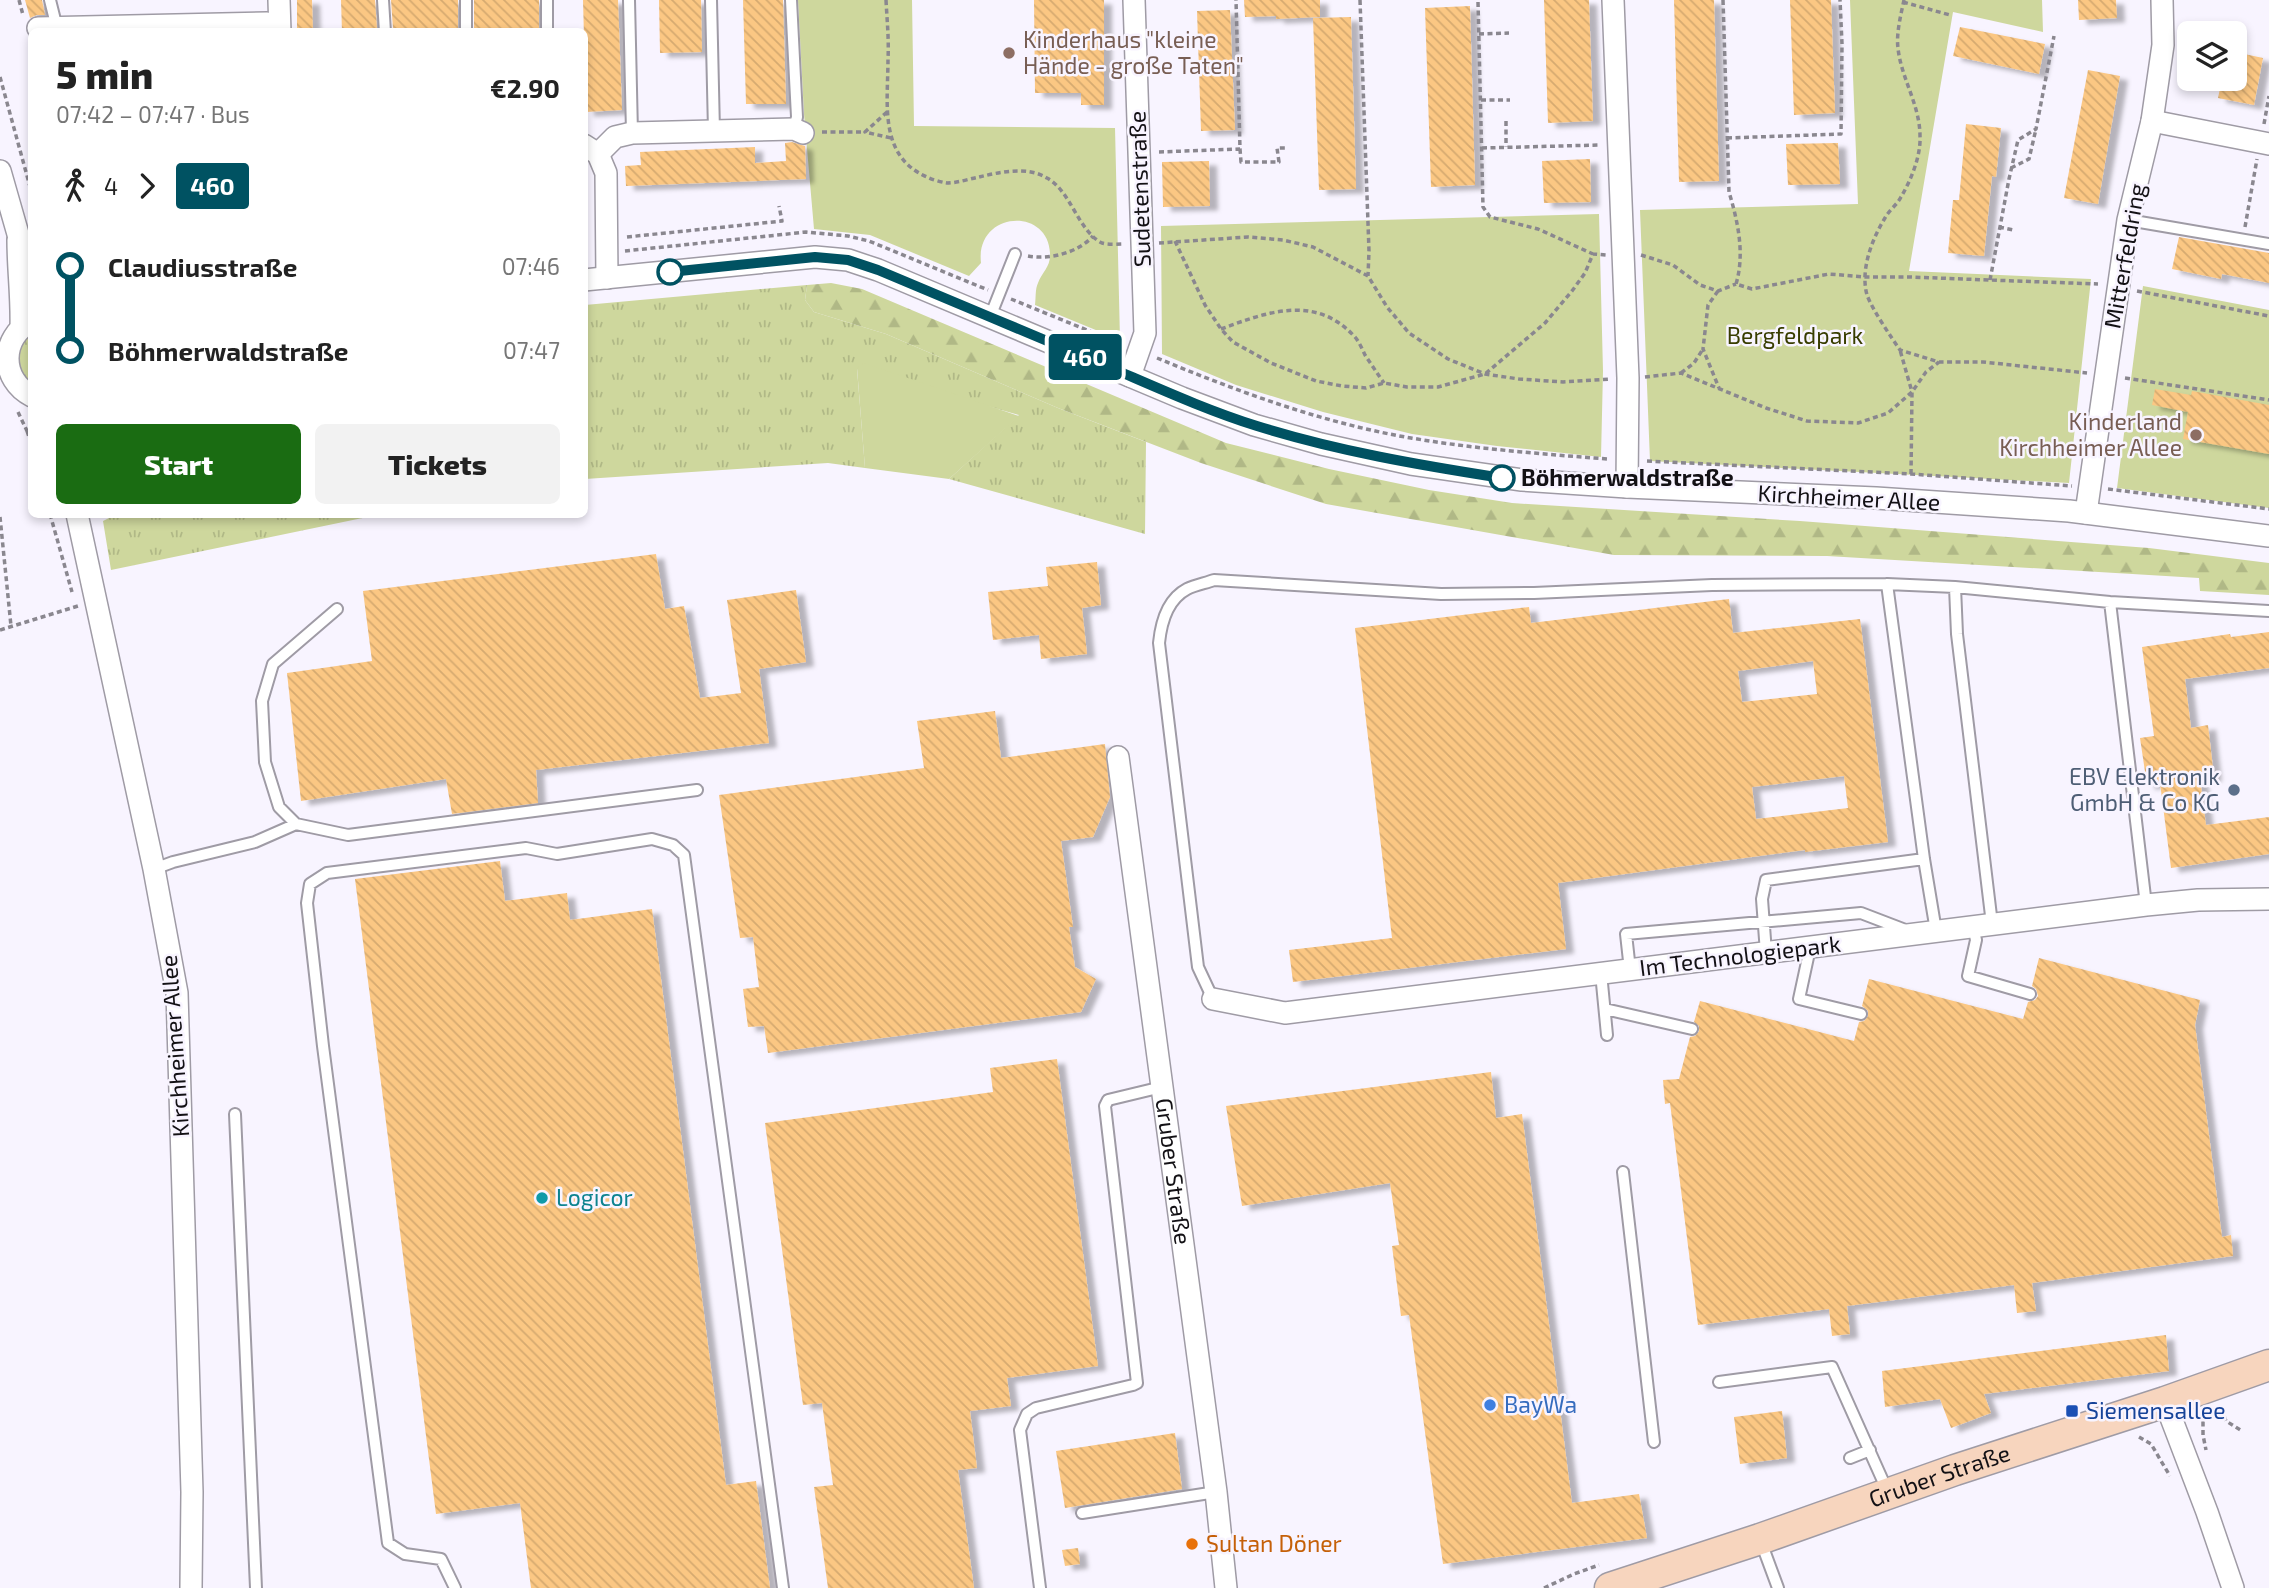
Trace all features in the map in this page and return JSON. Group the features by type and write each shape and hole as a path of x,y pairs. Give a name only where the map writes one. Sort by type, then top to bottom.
{"street":[{"path":"279,0 280,28"},
{"name":"Sudetenstraße","path":"1130,376 1145,333 1134,0"},
{"path":"1613,0 1629,378 1627,487"},
{"name":"Mitterfeldring","path":"2086,513 2128,220 2152,121 2163,46 2162,0"},
{"path":"47,28 267,23 278,28"},
{"path":"2152,121 2264,143"},
{"path":"607,278 606,173 591,150 615,137 632,133 799,131"},
{"path":"0,171 18,234 28,254"},
{"path":"18,234 18,276 26,324 9,340 5,365 11,381 28,394"},
{"name":"Kirchheimer Allee","path":"588,280 815,257 848,260 1254,425 1321,444 1411,464 1502,478 1627,487 1876,498 2086,513 2269,536"},
{"name":"Kirchheimer Allee","path":"77,518 85,604 154,869 177,993 192,1492 191,1588"},
{"name":"Gruber Straße","path":"1118,757 1216,1492 1226,1588"},
{"name":"Im Technologiepark","path":"1213,999 1285,1013 2146,905 2198,900 2269,899"},
{"name":"Gruber Straße","path":"1610,1588 2165,1402 2269,1364"},
{"path":"2165,1402 2233,1588"}],"lane":[{"path":"47,28 50,0"},
{"path":"383,0 385,28"},
{"path":"466,0 466,28"},
{"path":"547,0 547,28"},
{"path":"629,0 632,133"},
{"path":"711,0 714,131"},
{"path":"791,0 799,131"},
{"path":"2128,220 2269,244"},
{"path":"990,317 1015,254"},
{"path":"1213,999 1198,967 1159,643 1160,625 1164,616 1185,589 1214,580 1441,594 1712,585 1887,584 1955,587 2110,602 2269,611"},
{"path":"1630,970 1626,934 1861,913 1926,933 1924,859 1887,584"},
{"path":"1955,587 1982,925 1968,976 2030,994"},
{"path":"2110,602 2146,905"},
{"path":"337,610 273,664 262,701 265,762 279,807 296,824 348,835 697,790"},
{"path":"154,869 255,842 296,824"},
{"path":"455,1588 441,1559 405,1554 388,1543 321,1033 307,903 310,884 327,873 526,848 557,854 652,839 673,845 684,855 783,1588"},
{"path":"1766,953 1762,899 1766,880 1924,859"},
{"path":"1810,948 1799,999 1861,1014"},
{"path":"1601,973 1608,1035"},
{"path":"1605,1009 1692,1029"},
{"path":"1040,1588 1020,1430 1027,1414 1036,1408 1137,1383 1105,1106 1108,1100 1162,1087"},
{"path":"235,1114 256,1588"},
{"path":"1623,1172 1654,1442"},
{"path":"1719,1382 1832,1367 1888,1493"},
{"path":"1850,1458 1870,1450"},
{"path":"1082,1513 1216,1492"},
{"path":"1760,1539 1778,1588"}],"path":[{"path":"886,0 889,41 887,112 891,138 896,153 918,173 948,183 1005,172 1027,172 1046,176 1056,184 1093,236 1105,244 1248,237 1283,240 1313,247 1368,276"},
{"path":"1236,0 1241,162 1279,162 1277,148 1288,148"},
{"path":"1360,0 1369,237 1368,276 1374,289 1409,333 1448,359 1485,374 1563,382 1681,373 1766,408 1807,421 1858,424 1888,413 1912,392 1926,372 1939,362"},
{"path":"1723,0 1729,192 1738,222 1741,269 1736,284"},
{"path":"1727,138 1841,134 1840,0"},
{"path":"1911,474 1912,392 1900,350 1867,295 1865,277 1873,242 1885,217 1901,199 1914,170 1921,139 1919,116 1898,46 1904,1 1950,15"},
{"path":"1478,2 1485,213 1490,217 1538,229 1593,254 1606,255 1624,251 1673,265 1700,285 1718,291"},
{"path":"1479,34 1509,33"},
{"path":"2011,168 2029,159 2054,36"},
{"path":"0,77 28,180"},
{"path":"2243,240 2264,143 2269,96"},
{"path":"1481,100 1510,100"},
{"path":"865,132 887,112"},
{"path":"1506,121 1506,147"},
{"path":"1990,279 2018,140 2036,129"},
{"path":"799,131 865,132 891,138"},
{"path":"1482,148 1602,145"},
{"path":"1153,152 1240,149"},
{"path":"24,167 28,166"},
{"path":"625,237 782,221 779,206"},
{"path":"2000,227 2013,230"},
{"path":"625,251 806,232 828,233 869,241 1216,383 1273,403 1385,433 1494,450 1628,461 1911,474 2090,487 2269,509"},
{"path":"1015,254 1041,259 1073,251 1093,236"},
{"path":"1175,241 1205,305 1221,330 1233,342 1271,363 1316,381 1366,388 1384,383 1407,387 1438,387 1485,374 1545,323 1585,273 1593,254"},
{"path":"1681,373 1694,363 1703,349 1708,305 1718,291 1736,284 1752,289 1829,274 2097,284 2269,316"},
{"path":"1221,330 1279,310 1307,309 1336,320 1356,337 1384,383"},
{"path":"1703,349 1720,390"},
{"path":"1900,350 1939,362 1983,362 2056,368 2269,400"},
{"path":"10,406 19,412 28,428"},
{"path":"0,517 11,626"},
{"path":"0,631 85,604 52,518"},
{"path":"2218,1399 2227,1421 2242,1431"}],"green space":[{"path":"798,0 912,0 914,126 1115,128 1120,340 1035,305 1037,285 1048,266 1050,253 1046,238 1038,227 1026,222 1012,221 989,233 982,246 981,263 969,276 870,235 814,229"},
{"name":"Bergfeldpark","path":"1850,0 2042,0 2043,32 1953,12 1909,271 2091,279 2069,483 1650,461 1640,210 1858,204"},
{"path":"1599,214 1603,371 1601,457 1412,434 1323,412 1236,385 1162,354 1161,226"},
{"path":"831,283 862,289 1226,443 1329,469 1429,490 1512,503 1800,521 2149,548 2269,563 2269,595 2200,591 2199,578 1827,556 1614,555 1326,504 1201,463 1058,408 886,334 814,312 805,300 807,285"},
{"path":"807,285 805,300 814,312 886,334 1058,408 1146,442 1145,534 949,479 1019,415 857,369 865,468 828,463 588,479 588,305"},
{"name":"Kinderland Kirchheimer Allee","path":"2143,286 2269,310 2269,508 2117,488"},
{"path":"28,335 28,382 16,361 19,344"},
{"path":"864,363 1019,416 949,479 865,468 857,368"},
{"path":"109,518 362,518 111,570 103,521"}],"building":[{"path":"25,0 42,0 45,15 30,18"},
{"path":"297,0 312,0 313,28 297,28"},
{"path":"341,0 375,0 377,28 342,28"},
{"path":"391,0 458,0 458,28 393,28"},
{"path":"474,0 539,0 539,28 474,28"},
{"path":"583,0 618,0 622,110 588,112 588,28 584,28"},
{"path":"659,0 701,0 702,52 660,53"},
{"path":"743,0 783,0 786,104 746,104"},
{"path":"1034,0 1104,0 1104,105 1081,105 1081,93 1035,93"},
{"path":"1244,0 1320,0 1320,17 1245,17"},
{"path":"1544,0 1589,0 1593,121 1548,123"},
{"path":"1674,0 1714,0 1719,181 1679,182"},
{"path":"1790,0 1831,0 1835,113 1794,115"},
{"path":"2078,0 2116,0 2117,18 2079,20"},
{"path":"1470,6 1475,185 1431,187 1425,8"},
{"path":"1230,10 1235,130 1201,131 1197,11"},
{"path":"1351,17 1356,189 1319,190 1313,18"},
{"path":"1960,27 2045,44 2039,74 1953,56"},
{"path":"2247,55 2263,58 2254,105 2218,98 2219,91 2247,91"},
{"path":"2088,70 2120,76 2098,204 2064,198"},
{"path":"1966,124 2001,128 1996,177 1992,176 1984,256 1948,253 1953,200 1959,200"},
{"path":"785,143 805,146 806,179 626,186 625,166 641,165 640,152 755,147 755,163 786,161"},
{"path":"1838,143 1840,184 1788,185 1786,144"},
{"path":"1590,159 1591,202 1544,203 1542,161"},
{"path":"1209,161 1210,206 1163,207 1162,162"},
{"path":"2179,237 2269,253 2269,283 2222,274 2221,279 2172,269"},
{"path":"2155,389 2191,395 2192,391 2269,405 2269,454 2183,439 2188,412 2152,405"},
{"path":"656,554 665,609 684,606 700,698 741,693 727,600 796,590 806,662 759,669 769,743 536,770 538,803 452,814 446,779 301,801 287,673 372,661 363,591"},
{"path":"1097,562 1101,605 1082,608 1087,654 1041,659 1039,635 993,640 988,592 1048,586 1046,567"},
{"path":"1729,599 1733,633 1860,619 1888,842 1805,850 1558,883 1566,949 1293,982 1289,950 1392,938 1355,628 1529,607 1531,623","holes":["1813,661 1817,694 1742,702 1738,671","1844,776 1848,808 1756,819 1752,787"]},
{"path":"2269,632 2269,668 2185,679 2191,728 2208,725 2214,777 2200,779 2206,825 2269,817 2269,854 2171,868 2160,783 2147,785 2140,738 2154,736 2142,647 2230,634 2231,637"},
{"path":"995,711 1001,758 1105,744 1110,797 1093,837 1061,841 1073,927 1069,927 1075,967 1096,979 1081,1012 768,1053 764,1026 748,1027 743,989 759,987 753,937 740,938 719,795 924,768 917,721"},
{"name":"Logicor","path":"500,861 505,901 567,893 570,920 652,909 726,1485 756,1481 770,1588 531,1588 520,1503 436,1514 355,879"},
{"path":"2039,958 2200,1000 2195,1025 2222,1237 2231,1235 2233,1256 2032,1283 2036,1311 2017,1313 2014,1285 1847,1306 1850,1334 1832,1336 1829,1309 1698,1325 1670,1103 1665,1104 1663,1080 1679,1079 1690,1037 1699,1031 1699,1026 1694,1022 1700,1001 1854,1041 1859,1022 1868,1016 1868,1011 1862,1006 1869,979 2023,1019 2028,1002 2038,996 2032,986"},
{"path":"1057,1059 1098,1366 1007,1378 1011,1406 970,1411 977,1468 958,1470 974,1588 828,1588 814,1487 833,1485 822,1403 803,1405 765,1123 993,1092 990,1068"},
{"name":"BayWa","path":"1491,1072 1496,1118 1522,1114 1572,1503 1639,1494 1647,1538 1443,1564 1409,1315 1401,1316 1392,1246 1399,1245 1390,1183 1242,1206 1226,1106"},
{"path":"2166,1335 2169,1371 1984,1394 1991,1413 1951,1428 1940,1399 1885,1407 1882,1371"},
{"path":"1782,1411 1787,1458 1740,1464 1734,1417"},
{"path":"1175,1433 1182,1489 1065,1508 1056,1451"},
{"path":"1078,1548 1080,1564 1065,1566 1062,1550"}],"bus line":[{"name":"460","path":"670,272 815,257 848,260 1254,425 1321,444 1411,464 1502,478"}],"place":[{"name":"Kinderhaus \"kleine Hände - große Taten\"","path":"1009,53"},
{"name":"Kinderland Kirchheimer Allee","path":"2196,435"},
{"name":"Böhmerwaldstraße","path":"1502,478"},
{"name":"EBV Elektronik GmbH & Co KG","path":"2234,790"},
{"name":"Logicor","path":"542,1198"},
{"name":"BayWa","path":"1490,1405"},
{"name":"Siemensallee","path":"2072,1411"},
{"name":"Sultan Döner","path":"1192,1544"}]}
